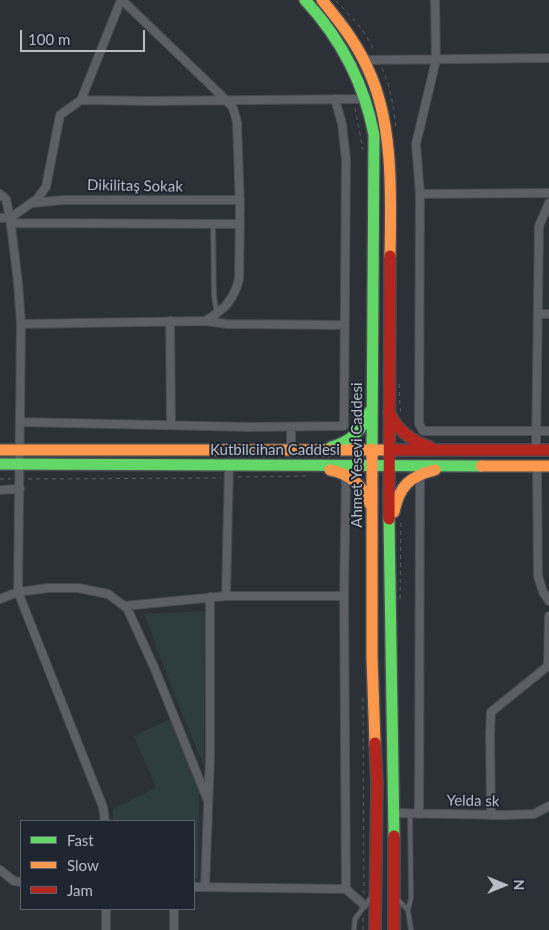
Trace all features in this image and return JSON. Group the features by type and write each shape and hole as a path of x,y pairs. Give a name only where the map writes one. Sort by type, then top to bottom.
{"main road":[{"name":"Ahmet Yesevi Caddesi","path":"305,0 320,14 350,58 361,82 374,135 372,658 377,783 375,930"},
{"name":"Ahmet Yesevi Caddesi","path":"322,0 343,25 365,60 378,99 387,142 391,218 388,450 395,813 394,930"},
{"path":"315,450 338,446 356,436 366,422 372,402"},
{"path":"388,410 392,420 406,435 421,444 440,450"},
{"name":"Kutbilcihan Caddesi","path":"0,450 549,450"},
{"name":"Kutbilcihan Caddesi","path":"0,464 229,465 304,470 372,465 549,466"},
{"path":"389,568 395,501 409,480 420,473 454,466"},
{"path":"304,470 337,471 357,480 372,508"}],"street":[{"path":"11,220 37,199 46,187 60,115 81,100 122,0 226,100 233,108 237,122 240,200 240,279 230,302 217,314 204,321"},
{"path":"436,0 436,60 416,144 420,194 419,424 423,431 549,430"},
{"path":"365,60 549,58"},
{"path":"20,422 291,427 344,426 346,160 342,124 335,99"},
{"path":"81,100 366,99"},
{"path":"420,194 549,193"},
{"path":"0,194 6,199 11,220 21,324 18,592 103,807 105,820"},
{"name":"Dikilitaş Sokak","path":"30,204 64,200 240,200"},
{"path":"536,450 539,226 549,203"},
{"path":"0,218 11,220 240,224"},
{"path":"538,314 549,314"},
{"path":"170,321 171,425"},
{"path":"21,324 204,321 227,324 344,325"},
{"path":"291,427 291,450"},
{"path":"226,596 229,465"},
{"path":"536,466 538,576 543,592 549,601"},
{"path":"419,814 420,473"},
{"path":"346,474 344,596 346,889"},
{"path":"0,490 20,490"},
{"path":"0,599 18,592 48,588 78,588 108,594 127,608 154,668 208,801"},
{"path":"124,606 226,596 344,596"},
{"path":"205,887 208,801 210,598"},
{"path":"491,815 491,712 548,666 549,616"},
{"name":"Yelda sk","path":"395,813 534,814 549,806"},
{"path":"0,870 14,881 20,882"},
{"path":"195,887 346,889 364,905"},
{"path":"106,910 106,930"},
{"path":"174,910 174,930"}],"lane":[{"path":"213,224 214,296 217,314"},
{"path":"410,814 411,898 408,910 411,930"},
{"path":"354,930 354,919 376,890"},
{"path":"394,896 408,910"}],"path":[{"path":"0,479 229,478 304,470"},
{"path":"362,930 364,905 363,698"}],"shaded area":[{"path":"205,611 204,766 144,614"},
{"path":"170,719 199,790 198,879 195,879 195,820 113,820 113,809 156,788 134,736"}],"traffic: fast":[{"path":"305,0 330,30 349,62 364,97 374,135 372,449"},
{"path":"331,447 344,442 355,434 370,411"},
{"path":"0,464 481,466"},
{"path":"389,519 394,836"}],"traffic: slow":[{"path":"322,0 358,49 376,88 382,111 389,159 390,256"},
{"path":"372,449 372,658 375,743"},
{"path":"0,450 391,450"},
{"path":"481,466 549,466"},
{"path":"330,470 344,474 355,481 370,504"},
{"path":"394,512 399,495 407,484 419,475 435,470"}],"traffic: jam":[{"path":"389,519 390,256"},
{"path":"389,412 405,434 417,442 430,447"},
{"path":"391,450 549,450"},
{"path":"375,743 377,783 375,930"},
{"path":"394,836 394,930"}]}
